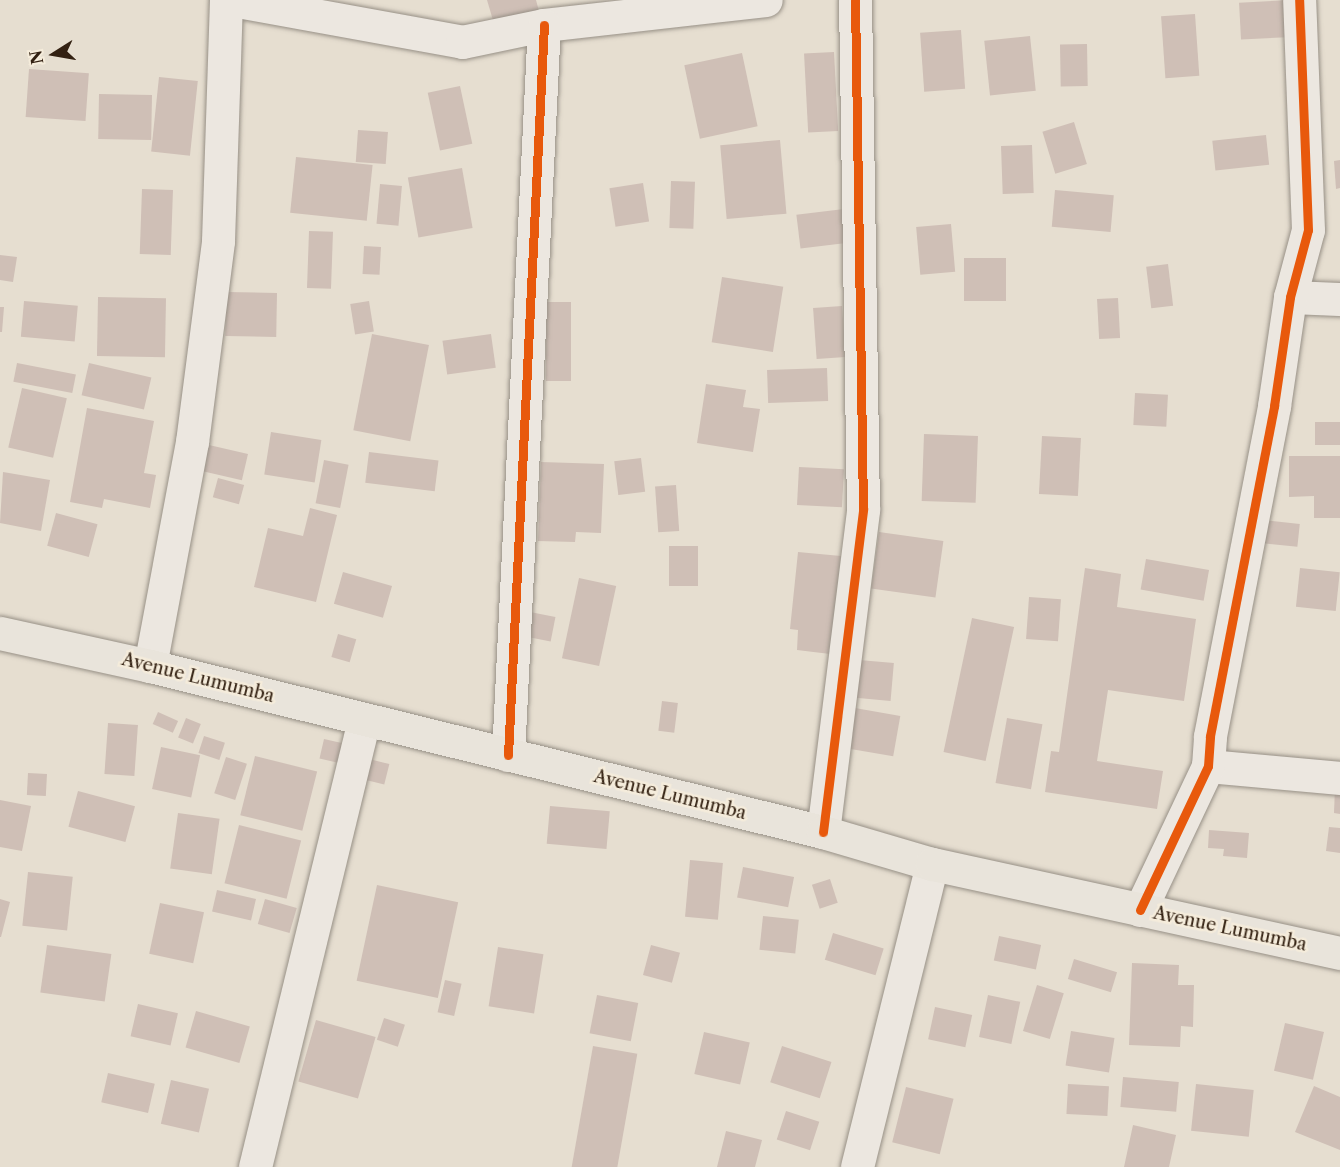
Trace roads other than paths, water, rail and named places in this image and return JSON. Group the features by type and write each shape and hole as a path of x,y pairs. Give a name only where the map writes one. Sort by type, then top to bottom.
{"main road":[{"name":"Avenue Lumumba","path":"0,633 150,666 823,832 932,864 1340,953"}],"street":[{"path":"150,666 192,442 218,241 226,0"},
{"path":"232,0 462,42 544,25 766,0"},
{"path":"823,832 863,509 855,0"},
{"path":"1140,910 1208,766 1210,736 1274,406 1290,297 1308,230 1299,0"},
{"path":"508,755 522,521 544,25"},
{"path":"1290,297 1340,299"},
{"path":"255,1167 364,719"},
{"path":"1208,766 1340,778"},
{"path":"857,1167 932,864"}]}
